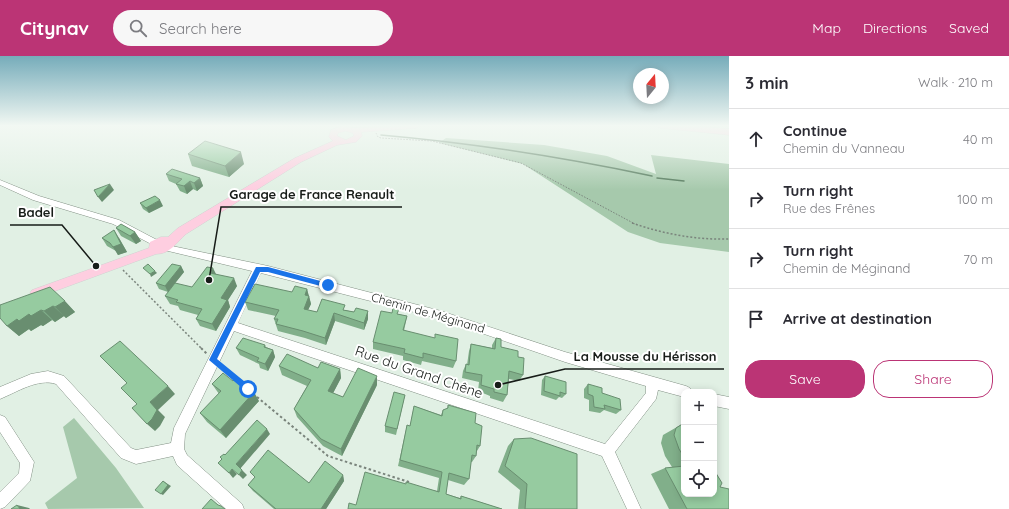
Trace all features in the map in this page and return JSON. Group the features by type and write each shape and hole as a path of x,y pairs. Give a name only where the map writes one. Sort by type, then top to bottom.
{"main road":[{"path":"316,151 321,147"},
{"path":"26,296 118,264 161,246 182,231 298,160 328,147"}],"street":[{"name":"Chemin de Méginand","path":"0,182 36,198 116,222 161,246 258,269 268,270 441,315 565,356 681,391"},
{"path":"237,509 182,460 177,449 179,433 258,269"},
{"name":"Rue du Grand Chêne","path":"231,325 607,451"},
{"path":"0,393 31,380 48,376 60,380 126,453 136,457 177,449"},
{"path":"634,509 607,451 652,395 652,382"},
{"path":"717,401 729,403"},
{"path":"0,421 27,462 25,476 0,502"}],"path":[{"path":"459,147 497,156 529,166 629,222 646,228 709,240 729,239"},
{"path":"118,264 213,360 243,386"},
{"path":"255,396 328,456 415,484"}],"green space":[{"path":"456,147 556,147 607,156 656,174 651,155 729,164 729,252 660,243 628,232 523,164"},
{"path":"74,418 116,468 144,508 48,509 45,503 77,478 63,427"}],"building":[{"path":"197,147 225,147 241,152 225,166 188,154"},
{"path":"172,169 200,178 194,183 190,181 184,186 176,184 182,179 166,174"},
{"path":"110,184 98,197 94,190"},
{"path":"155,196 160,200 146,208 140,203"},
{"path":"121,224 135,232 130,236 116,228"},
{"path":"114,230 121,244 113,247 102,238"},
{"path":"148,264 155,271 150,274 143,268"},
{"path":"172,264 181,266 165,286 156,283"},
{"path":"207,267 213,268 210,273 234,278 221,298 227,300 212,324 196,319 202,309 176,302 178,300 165,296 175,283 192,287"},
{"path":"255,284 292,292 295,286 307,289 305,295 309,296 304,309 317,312 322,299 345,305 343,310 354,312 356,308 368,311 364,323 334,313 325,338 276,324 278,319 274,319 279,310 245,302"},
{"path":"50,287 65,301 55,307 53,306 44,311 41,310 31,316 29,314 19,321 17,319 7,326 0,318 0,305"},
{"path":"393,308 399,309 397,314 407,316 403,330 435,338 435,334 458,339 456,361 423,353 423,358 404,353 405,349 373,342 381,311 392,313"},
{"path":"243,338 265,345 264,347 273,350 265,364 257,361 259,358 236,348"},
{"path":"496,338 501,339 501,347 518,351 518,357 524,358 523,375 509,371 507,395 494,392 494,389 481,385 482,375 465,372 466,364 469,365 471,344 495,349"},
{"path":"120,341 168,386 150,402 157,410 147,424 132,408 137,404 121,388 127,383 100,356"},
{"path":"287,354 318,368 321,362 340,369 328,391 343,397 358,368 377,376 341,449 321,439 294,409 311,380 279,366"},
{"path":"223,373 233,381 235,379 239,382 240,380 254,392 220,430 200,413 221,391 212,384"},
{"path":"545,376 566,382 566,394 560,392 560,396 544,391"},
{"path":"588,384 602,388 602,393 620,399 621,410 604,405 605,409 594,407 593,396 588,394"},
{"path":"394,392 405,395 397,429 385,426"},
{"path":"448,405 476,413 475,423 482,426 480,446 477,445 476,456 472,455 469,479 449,473 446,494 461,499 461,496 502,509 348,509 349,503 356,505 365,472 439,492 442,472 400,460 407,425 410,426 414,406 442,416 443,410 448,408"},
{"path":"257,420 267,429 236,464 242,470 239,475 232,469 229,473 218,463 222,459 220,457 224,454 225,455"},
{"path":"681,425 681,452 674,435 676,428"},
{"path":"531,438 577,454 577,509 525,509 527,484 505,466 514,439"},
{"path":"268,450 309,483 325,461 343,475 321,509 276,509 248,485 255,477 250,472"},
{"path":"681,466 681,497 717,497 717,475 722,483 720,487 729,489 729,509 687,509 665,468"},
{"path":"163,481 168,485 161,494 155,490"},
{"path":"211,499 218,505 225,509 202,509"},
{"path":"17,505 20,509 11,509"}],"waterway":[{"path":"488,147 517,151 652,176"},
{"path":"657,178 684,181"}],"place":[{"name":"Badel","path":"96,266"},
{"name":"Garage de France Renault","path":"209,280"},
{"name":"La Mousse du Hérisson","path":"498,385"}],"route":[{"path":"248,389 213,360 258,269 268,270 328,285"}]}
